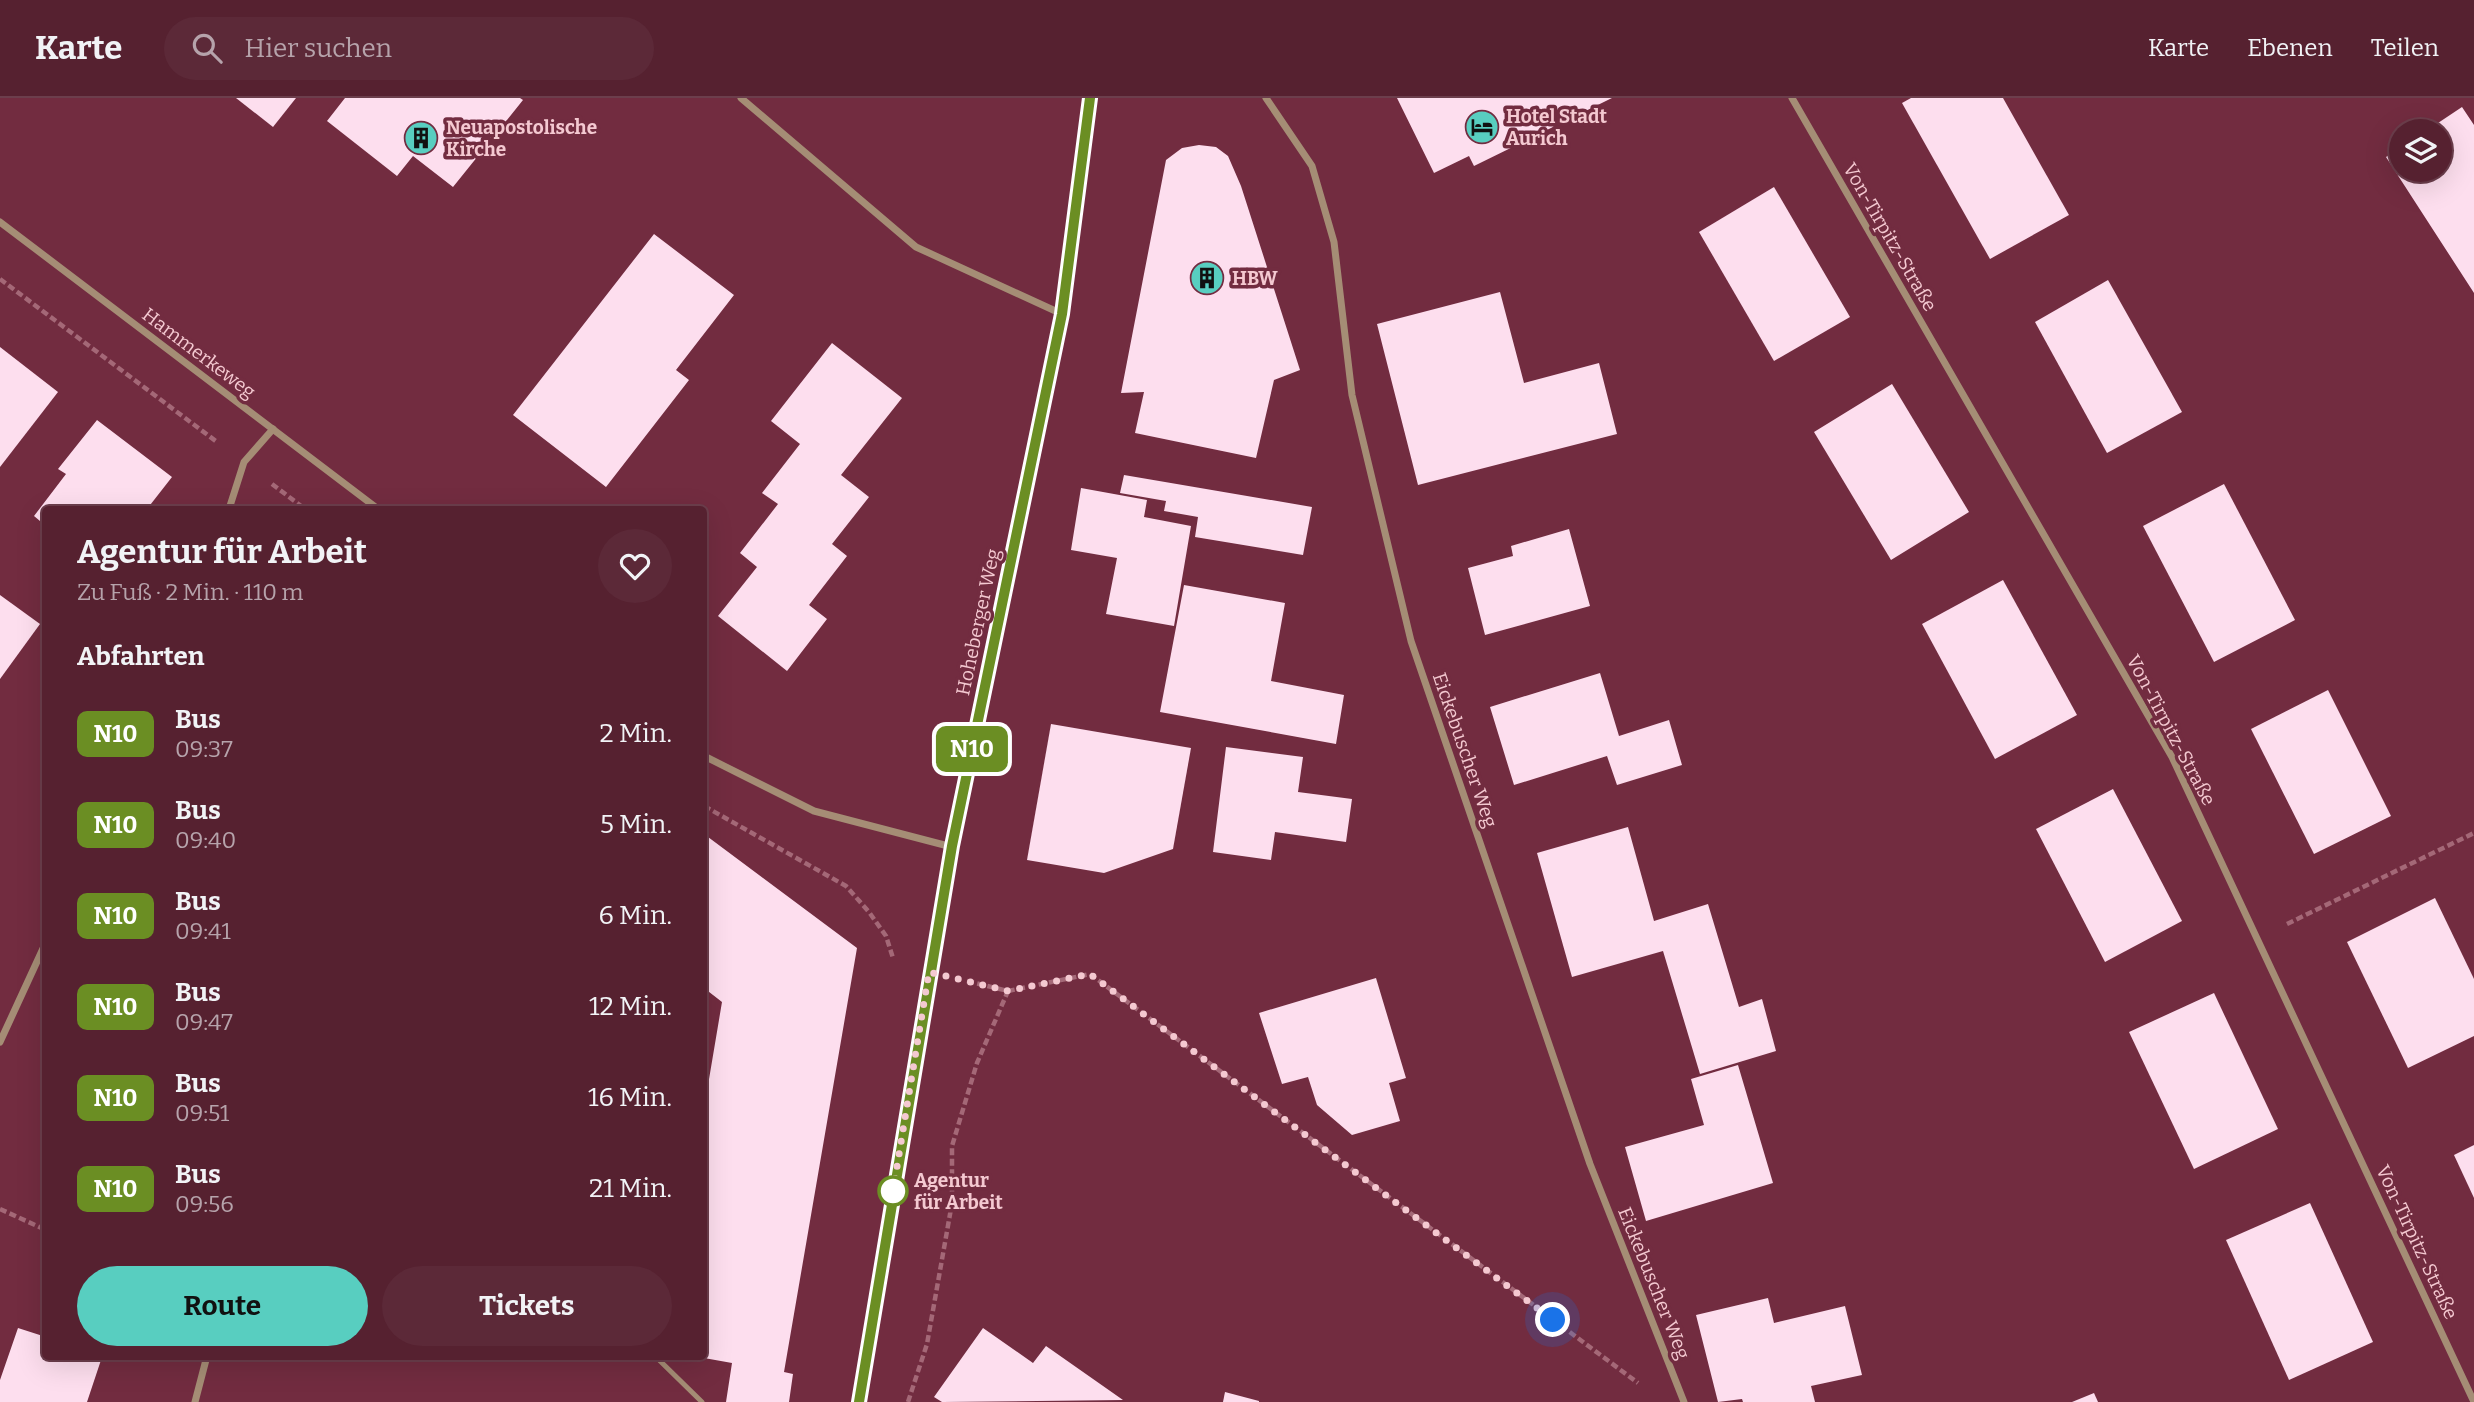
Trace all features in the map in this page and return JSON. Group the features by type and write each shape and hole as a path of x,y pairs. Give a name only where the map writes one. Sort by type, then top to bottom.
{"street":[{"path":"741,98 916,247 1062,314"},
{"name":"Hoheberger Weg","path":"859,1402 952,846 1062,314 1090,98"},
{"name":"Eickebuscher Weg","path":"1266,98 1312,166 1334,242 1352,396 1411,641 1590,1164 1684,1402"},
{"name":"Von-Tirpitz-Straße","path":"1792,98 2172,757 2474,1402"},
{"name":"Hammerkeweg","path":"0,222 374,506"},
{"path":"230,506 244,463 273,429"},
{"path":"707,758 814,811 952,846"},
{"path":"0,1042 42,951"},
{"path":"195,1402 206,1360"}],"lane":[{"path":"659,1360 702,1402"}],"path":[{"path":"0,279 301,506"},
{"path":"707,808 846,886 886,936 894,962 1008,991 1090,974 1641,1385"},
{"path":"2258,939 2474,833"},
{"path":"908,1402 927,1344 952,1203 952,1146 977,1063 1008,991"},
{"path":"0,1209 42,1228"}],"building":[{"path":"236,98 296,98 273,127"},
{"name":"Neuapostolische Kirche","path":"345,98 523,100 453,187 413,156 397,176 327,121"},
{"name":"Hotel Stadt Aurich","path":"1397,98 1612,98 1474,166 1469,156 1434,173"},
{"path":"1911,98 2003,98 2069,215 1990,259 1902,103"},
{"path":"2462,107 2474,125 2474,293 2402,182 2452,182 2452,119 2444,119"},
{"name":"HBW","path":"1199,145 1216,147 1228,156 1241,186 1300,370 1274,380 1256,458 1135,433 1144,392 1121,393 1166,160 1182,148"},
{"path":"1774,187 1850,317 1774,361 1699,232"},
{"path":"654,234 734,295 676,370 689,380 606,487 513,415"},
{"path":"2108,280 2182,412 2107,453 2035,322"},
{"path":"1500,292 1524,383 1599,363 1617,434 1418,485 1377,324"},
{"path":"832,343 902,398 841,475 869,497 832,544 847,556 809,605 827,619 787,671 718,616 757,567 740,553 778,504 762,493 800,444 771,421"},
{"path":"0,347 58,392 0,467"},
{"path":"1892,384 1969,512 1891,560 1814,432"},
{"path":"97,420 172,477 149,506 42,506 42,523 34,516 66,474 58,469"},
{"path":"1124,475 1312,507 1303,555 1195,537 1198,517 1164,511 1166,501 1120,493"},
{"path":"2224,484 2295,620 2214,662 2143,526"},
{"path":"1081,488 1147,500 1144,517 1191,526 1174,626 1106,614 1117,558 1071,550"},
{"path":"1569,529 1590,606 1485,635 1468,568 1513,556 1511,546"},
{"path":"2003,580 2077,715 1995,759 1922,624"},
{"path":"1184,585 1285,603 1271,681 1344,695 1336,744 1160,712"},
{"path":"0,595 40,624 0,679"},
{"path":"1600,673 1619,736 1669,720 1682,765 1617,785 1607,756 1514,785 1490,707"},
{"path":"2328,690 2391,816 2314,854 2251,729"},
{"path":"1051,724 1191,748 1173,849 1104,873 1027,860"},
{"path":"1226,747 1303,757 1298,792 1352,799 1346,842 1275,832 1271,860 1213,852"},
{"path":"2113,789 2182,921 2105,962 2036,829"},
{"path":"1628,827 1654,921 1708,904 1739,1007 1762,999 1776,1051 1700,1074 1663,951 1572,977 1537,853"},
{"path":"707,836 857,948 784,1372 793,1374 789,1402 726,1402 732,1363 707,1359 707,1091 722,1002 707,990"},
{"path":"2435,898 2474,979 2474,1036 2408,1068 2347,942"},
{"path":"1376,978 1406,1078 1389,1083 1400,1121 1352,1135 1317,1105 1308,1077 1282,1084 1259,1013"},
{"path":"2214,993 2278,1129 2194,1169 2129,1032"},
{"path":"1738,1065 1773,1183 1646,1221 1625,1147 1704,1125 1691,1079"},
{"path":"2474,1145 2474,1198 2454,1155"},
{"path":"2310,1203 2373,1342 2289,1380 2226,1240"},
{"path":"1768,1298 1774,1323 1845,1306 1862,1375 1811,1386 1815,1402 1743,1402 1742,1399 1718,1402 1696,1315"},
{"path":"18,1328 42,1336 42,1360 101,1360 87,1402 0,1402 0,1380"},
{"path":"983,1328 1033,1363 1046,1346 1123,1400 942,1402 934,1397"},
{"path":"1225,1392 1259,1401 1259,1402 1223,1402"},
{"path":"2094,1393 2098,1402 2072,1402"}],"bus line":[{"name":"N10","path":"859,1402 952,846 1062,314 1090,98"}],"place":[{"name":"Hotel Stadt Aurich","path":"1482,127"},
{"name":"Neuapostolische Kirche","path":"421,138"},
{"name":"HBW","path":"1207,278"},
{"name":"Agentur für Arbeit","path":"893,1191"}],"route":[{"path":"893,1191 929,972 1008,991 1090,974 1553,1320"}]}
